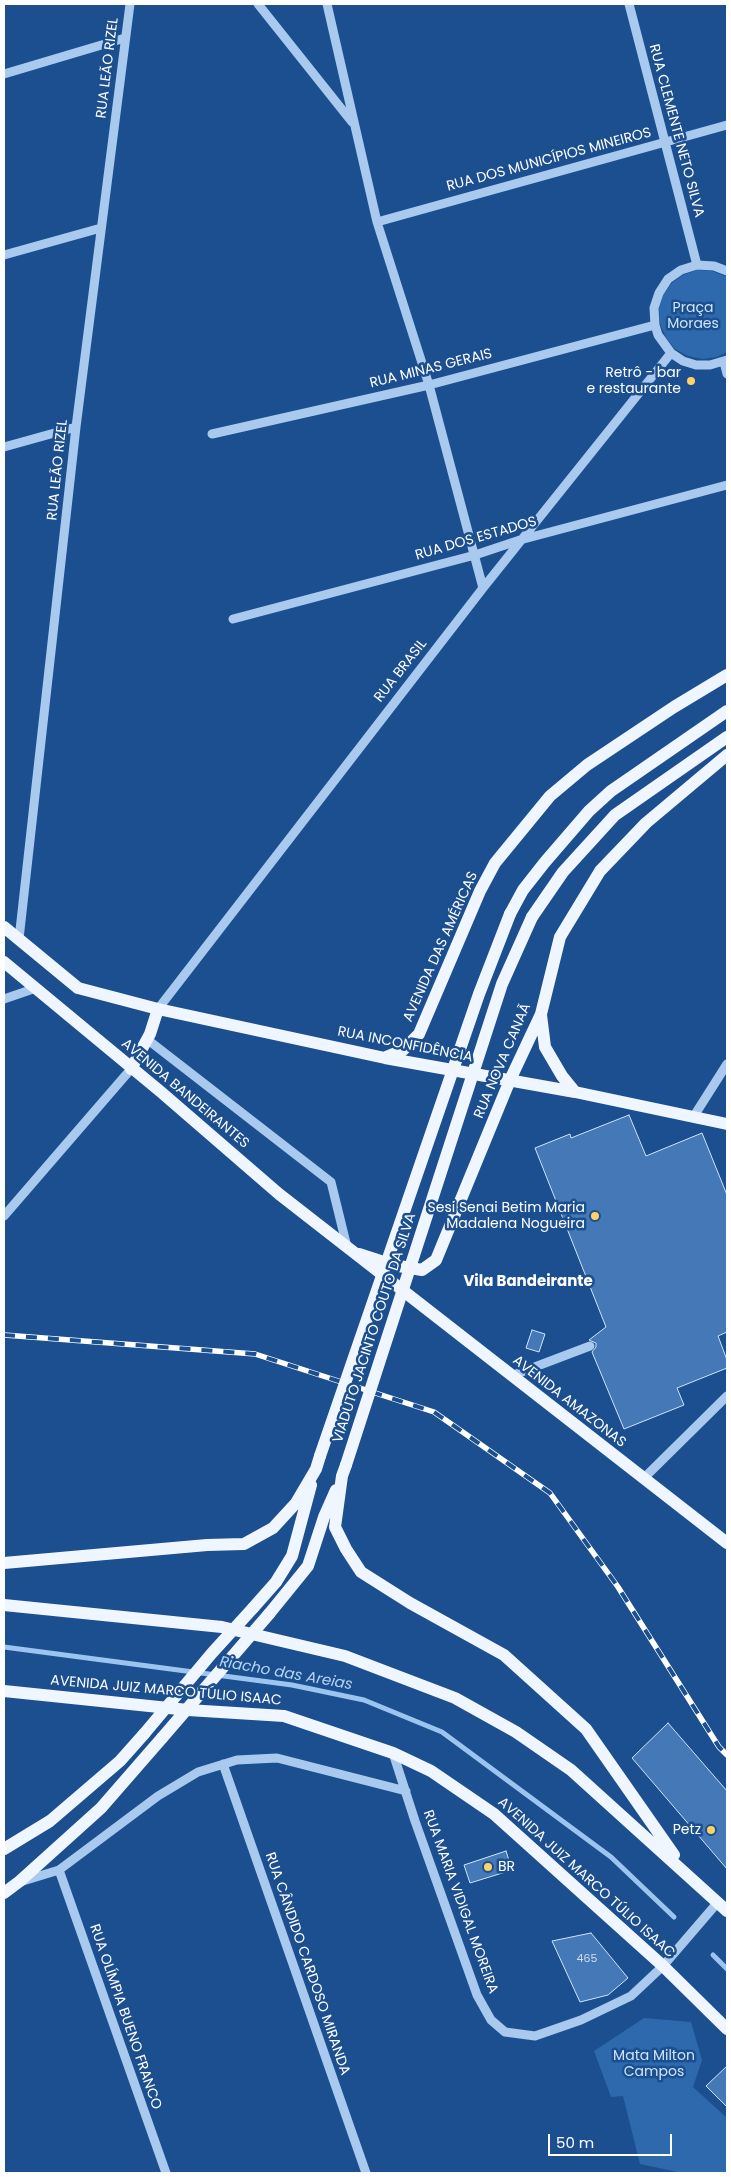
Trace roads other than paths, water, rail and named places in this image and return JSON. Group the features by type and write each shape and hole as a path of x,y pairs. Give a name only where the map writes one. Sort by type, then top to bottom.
{"main road":[{"name":"AVENIDA DAS AMÉRICAS","path":"385,1058 403,1050 419,1034 480,891 496,863 550,796 587,765 674,707 727,676"},
{"name":"VIADUTO JACINTO COUTO DA SILVA","path":"316,1468 479,994 510,914 523,890 589,811 611,791 727,711"},
{"name":"VIADUTO JACINTO COUTO DA SILVA","path":"4,1893 20,1881 101,1808 269,1614 308,1566 324,1517 344,1471 502,984 532,918 563,872 614,815 727,737"},
{"name":"RUA NOVA CANAÃ","path":"351,1250 393,1265 422,1270 436,1260 510,1080 541,1014 560,937 600,871 646,823 727,755"},
{"path":"4,927 19,940"},
{"name":"RUA INCONFIDÊNCIA","path":"19,940 78,988 158,1010 385,1058 575,1092 727,1124"},
{"name":"AVENIDA BANDEIRANTES","path":"4,962 279,1194 393,1283"},
{"path":"131,1069 148,1040 158,1010"},
{"path":"541,1014 544,1047 562,1076 575,1092"},
{"name":"AVENIDA AMAZONAS","path":"393,1283 727,1543"},
{"path":"4,1563 207,1545 244,1544 273,1528 296,1503 316,1468"},
{"path":"4,1849 50,1821 120,1761 212,1653 276,1582 292,1556 316,1468"},
{"path":"344,1471 335,1527 361,1572 410,1603 504,1655 586,1728 685,1872"},
{"path":"4,1605 222,1627 345,1656 455,1698 516,1732 571,1770 723,1906"},
{"name":"AVENIDA JUIZ MARCO TÚLIO ISAAC","path":"4,1691 188,1710 284,1716 394,1753 432,1771 494,1814 664,1966 727,2029"}],"street":[{"name":"RUA LEÃO RIZEL","path":"19,940 76,427 130,4"},
{"path":"258,4 354,124"},
{"path":"327,4 378,222 429,385 483,588"},
{"name":"RUA CLEMENTE NETO SILVA","path":"629,4 697,265"},
{"path":"4,74 126,38"},
{"name":"RUA DOS MUNICÍPIOS MINEIROS","path":"378,222 727,125"},
{"path":"4,255 101,228"},
{"path":"727,271 714,266 697,265 681,270 668,280 659,293 654,308 655,325 664,345 671,353 696,365 710,365 726,361 727,374"},
{"name":"RUA MINAS GERAIS","path":"212,434 429,385 655,325"},
{"name":"RUA BRASIL","path":"158,1010 520,540 671,353"},
{"path":"4,446 76,427"},
{"name":"RUA DOS ESTADOS","path":"233,619 475,555 520,540 727,485"},
{"path":"4,999 36,988"},
{"name":"AVENIDA BANDEIRANTES","path":"148,1040 331,1182 351,1250"},
{"path":"694,1116 727,1064"},
{"path":"4,1216 131,1069"},
{"path":"511,1376 590,1346"},
{"path":"643,1479 727,1396"},
{"name":"RUA MARIA VIDIGAL MOREIRA","path":"394,1753 415,1821 477,1995 490,2020 506,2032 534,2036 581,2020 631,1996 664,1966 723,1906"},
{"path":"20,1881 59,1870 158,1796 198,1772 236,1760 277,1758 406,1791"},
{"name":"RUA CÂNDIDO CARDOSO MIRANDA","path":"223,1764 366,2173"},
{"name":"RUA OLÍMPIA BUENO FRANCO","path":"59,1870 166,2173"}],"waterway":[{"name":"Riacho das Areias","path":"4,1647 292,1685 364,1700 442,1732 611,1857 674,1917"},
{"name":"Riacho das Areias","path":"713,1955 727,1969"}],"railway":[{"path":"4,1335 255,1354 434,1412 550,1493 618,1587 719,1747 727,1755"}],"place":[{"name":"Retrô - bar e restaurante","path":"691,381"},
{"name":"Sesi Senai Betim Maria Madalena Nogueira","path":"595,1216"},
{"name":"Petz","path":"711,1830"},
{"name":"BR","path":"488,1867"}],"district":[{"name":"Vila Bandeirante","path":"528,1282"}],"park label":[{"name":"Praça Moraes","path":"693,316"},
{"name":"Mata Milton Campos","path":"654,2064"}]}
